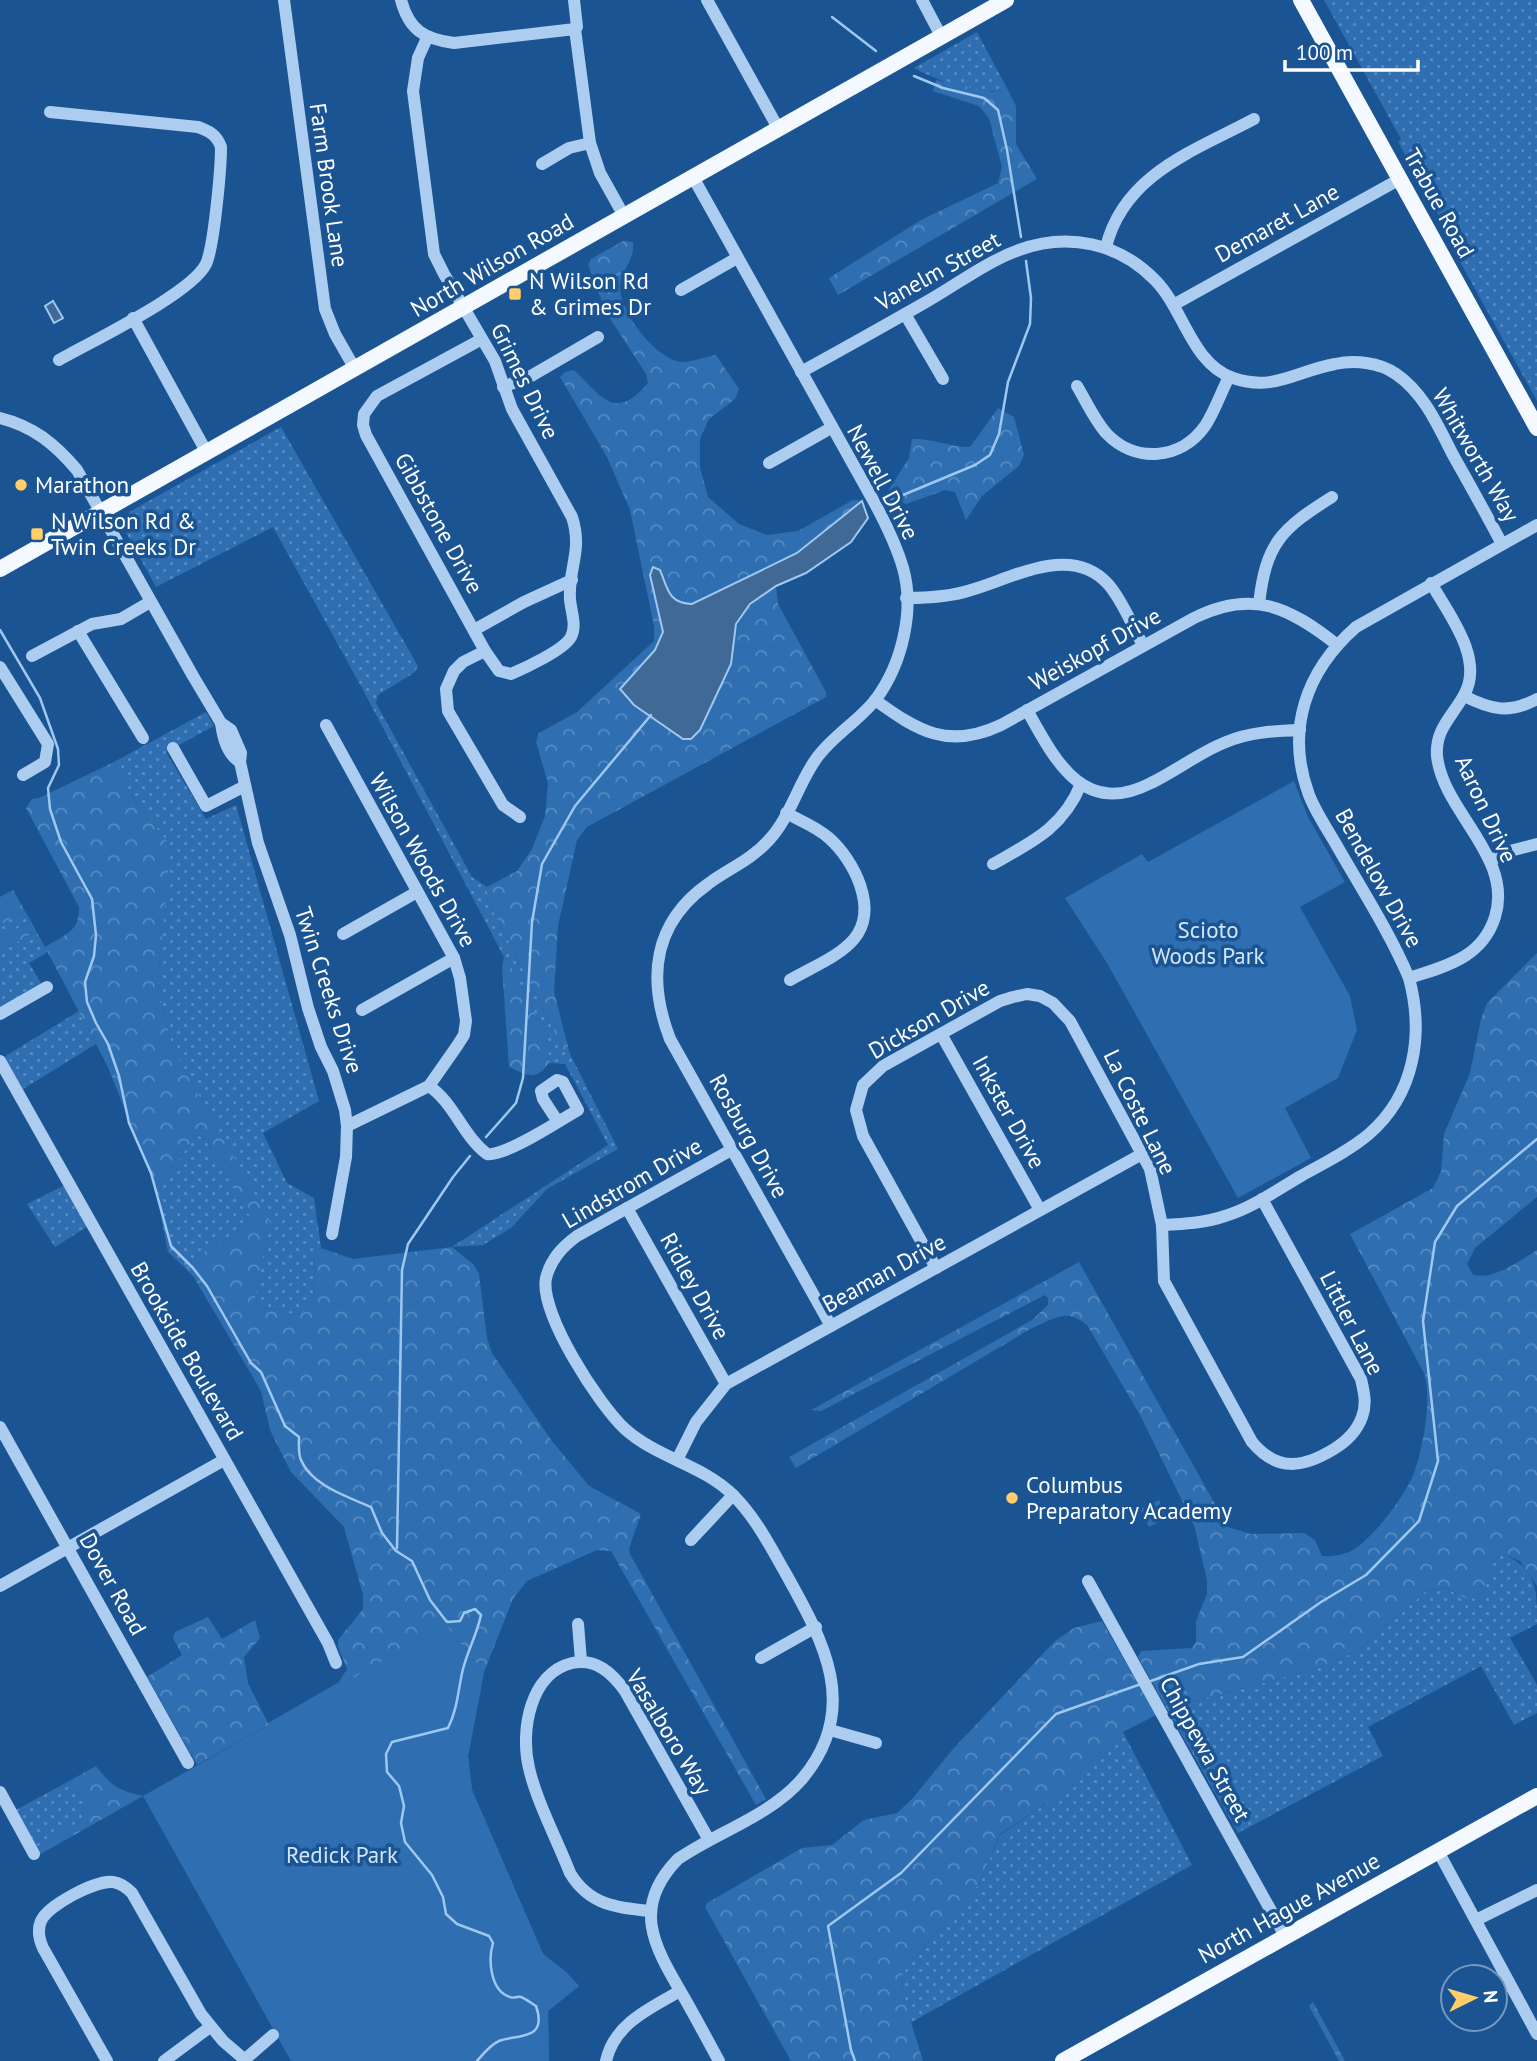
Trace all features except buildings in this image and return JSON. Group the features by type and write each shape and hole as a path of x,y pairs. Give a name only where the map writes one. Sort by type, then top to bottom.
{"main road":[{"name":"North Wilson Road","path":"0,569 1006,0"},
{"name":"Trabue Road","path":"1301,0 1537,428"},
{"name":"North Hague Avenue","path":"1063,2061 1537,1796"}],"street":[{"name":"Farm Brook Lane","path":"284,0 325,309 335,334 355,369"},
{"path":"401,0 411,24 427,38 453,43 575,29"},
{"path":"574,0 575,29 590,143 600,173 624,216"},
{"path":"707,0 778,128"},
{"path":"922,0 941,36"},
{"name":"Grimes Drive","path":"427,38 418,58 413,91 434,254 495,361 512,409 572,517 577,536 578,552 570,599 573,628 565,645 511,674 499,671 485,651"},
{"path":"50,112 198,127 210,131 219,139 221,155 207,262 197,276 173,295 59,359"},
{"path":"1077,386 1100,424 1114,440 1132,451 1153,455 1172,451 1190,442 1206,425 1229,377 1206,358 1175,304 1158,282 1133,261 1106,247 1118,214 1129,197 1144,182 1160,170 1254,119"},
{"path":"542,164 569,148 590,143"},
{"name":"Newell Drive","path":"659,958 672,920 682,908 696,892 748,859 769,841 817,757 875,699 890,677 905,625 904,570 881,514 693,177"},
{"name":"Demaret Lane","path":"1175,304 1400,178"},
{"name":"Vanelm Street","path":"801,372 1019,250 1064,242 1106,247"},
{"path":"681,290 737,258"},
{"path":"905,314 943,379"},
{"path":"133,318 207,453"},
{"path":"503,387 531,376 598,337"},
{"name":"Gibbstone Drive","path":"482,339 377,397 364,414 363,425 366,436 485,651"},
{"name":"Whitworth Way","path":"1229,377 1250,383 1276,383 1335,363 1358,362 1395,372 1425,403 1502,544"},
{"name":"Twin Creeks Drive","path":"0,418 19,423 36,432 64,455 76,470 221,723 222,735 232,757 240,762 243,768 258,843 290,935 308,1008 345,1110 348,1126 344,1177 332,1234"},
{"path":"769,463 831,428"},
{"path":"1259,604 1265,566 1278,540 1288,528 1332,497"},
{"name":"Bendelow Drive","path":"1162,1225 1186,1224 1226,1216 1262,1199 1344,1152 1370,1133 1389,1112 1406,1086 1414,1057 1417,1027 1409,978 1310,797 1300,759 1300,730 1311,685 1336,644 1356,627 1537,525"},
{"path":"906,598 933,598 969,591 1039,567 1069,564 1083,567 1108,584 1143,645"},
{"path":"474,630 524,602 572,580"},
{"name":"Aaron Drive","path":"1409,978 1459,961 1477,948 1494,921 1498,902 1490,861 1444,782 1437,759 1438,737 1443,724 1464,696 1470,677 1467,652 1431,583"},
{"path":"32,656 92,624 121,619 150,602"},
{"name":"Weiskopf Drive","path":"875,699 917,728 935,735 974,736 989,731 1209,611 1236,605 1259,604 1295,615 1336,644"},
{"path":"78,631 144,738"},
{"path":"485,651 463,662 454,671 446,688 448,711 503,805 520,817"},
{"path":"0,667 48,744 45,762 23,775"},
{"path":"1464,696 1494,708 1506,709 1522,707 1537,699"},
{"path":"1027,710 1061,768 1081,784 1101,792 1132,792 1223,743 1259,732 1300,730"},
{"name":"Wilson Woods Drive","path":"326,725 454,958 466,1021 464,1034 429,1086 348,1126"},
{"path":"173,748 206,806 245,786"},
{"path":"993,863 1055,825 1071,807 1081,784"},
{"path":"786,813 821,831 838,847 859,883 865,900 862,925 852,941 790,980"},
{"path":"1490,861 1506,852 1537,844"},
{"path":"343,934 417,892"},
{"path":"362,1010 454,958"},
{"name":"Rosburg Drive","path":"659,958 657,999 666,1029 831,1326"},
{"path":"0,1014 47,987"},
{"name":"Dickson Drive","path":"936,1268 863,1136 856,1110 863,1084 883,1066 1000,1001 1027,995 1040,996 1053,1003"},
{"name":"La Coste Lane","path":"1053,1003 1070,1021 1142,1154 1155,1186 1162,1225 1164,1281 1175,1305 1252,1442 1269,1458 1281,1463"},
{"name":"Inkster Drive","path":"942,1034 1040,1210"},
{"name":"Brookside Boulevard","path":"0,1061 328,1643 336,1663"},
{"path":"429,1086 439,1094 468,1136 487,1154 501,1153 558,1122"},
{"name":"Lindstrom Drive","path":"733,1149 577,1236 561,1248 550,1265 545,1296 556,1324 598,1399 626,1430 645,1444 721,1484 749,1512 816,1628 831,1676 833,1704 830,1730"},
{"name":"Beaman Drive","path":"677,1460 696,1422 726,1384 1142,1154"},
{"name":"Littler Lane","path":"1262,1199 1361,1379 1364,1391 1363,1415 1351,1436 1312,1461 1303,1464 1281,1463"},
{"name":"Ridley Drive","path":"627,1208 726,1384"},
{"name":"Dover Road","path":"0,1427 188,1763"},
{"path":"0,1586 224,1460"},
{"path":"691,1540 733,1495"},
{"name":"Chippewa Street","path":"1088,1581 1285,1936"},
{"path":"578,1624 581,1661 566,1665 550,1674 538,1687 532,1703 527,1736 528,1764 577,1885 599,1902 618,1908 650,1910"},
{"path":"761,1658 816,1628"},
{"name":"Vasalboro Way","path":"581,1661 613,1675 625,1691 709,1840"},
{"path":"719,2061 661,1959 652,1936 650,1910 664,1873 678,1859 783,1797 803,1778 830,1730 876,1744"},
{"path":"0,1792 34,1854"},
{"path":"1438,1851 1537,2034"},
{"path":"107,2061 39,1937 40,1925 45,1915 53,1908 103,1882 120,1883 137,1900 210,2027 243,2060 273,2035"},
{"path":"1476,1920 1537,1890"},
{"path":"606,2061 608,2052 622,2028 640,2014 680,1991"},
{"path":"164,2061 210,2027"}],"green space":[{"path":"1324,0 1537,0 1537,401 1454,251 1457,248 1398,142 1401,139"},
{"path":"977,32 1009,92 960,86 914,68"},
{"path":"936,80 992,92 1009,92 1016,106 1016,144 1037,179 838,295 829,278 921,220 998,183 1002,167 989,118 979,106 933,91"},
{"path":"623,241 633,242 633,249 622,275 622,298 626,310 642,334 673,360 684,362 716,355 739,389 735,399 709,419 700,439 700,467 708,497 739,524 767,535 798,531 853,500 862,501 797,553 692,604 673,598 660,570 663,632 655,650 621,689 731,664 737,626 741,618 753,603 776,586 778,604 826,692 826,697 587,827 577,840 558,926 554,992 570,1054 565,1052 487,899 487,887 517,871 532,849 545,816 548,783 536,742 539,733 577,712 654,641 654,626 630,510 607,457 560,377 565,372 574,370 601,396 617,403 636,395 648,383 646,374 607,314 588,265 591,259"},
{"path":"998,408 1014,417 1024,455 1019,466 982,496 966,520 955,492 945,490 906,504 886,494 909,458 912,439 970,447"},
{"path":"281,427 418,666 415,672 378,695 376,703 472,877 487,887 487,899 618,1149 547,1189 511,1228 483,1245 452,1247 608,1145 565,1064 549,1063 547,1036 509,962 273,527 156,587 125,531 124,522 129,512"},
{"path":"206,712 214,726 166,752 206,819 236,805 319,1101 263,1133 287,1183 314,1198 321,1248 315,1251 313,1300 303,1313 286,1315 259,1306 255,1298 269,1221 173,1050 158,981 169,852 167,841 136,804 114,762"},
{"path":"114,762 136,804 167,841 170,852 158,981 173,1050 270,1221 255,1298 259,1306 286,1315 303,1313 313,1299 315,1251 321,1248 353,1259 452,1247 474,1265 479,1274 487,1338 492,1353 552,1441 589,1486 641,1514 629,1549 630,1554 766,1799 756,1805 611,1551 597,1550 527,1581 513,1599 484,1672 468,1756 472,1790 543,1954 579,1986 548,2011 549,2061 339,1682 347,1669 338,1640 363,1609 363,1595 344,1527 291,1472 270,1430 261,1391 193,1276 185,1268 195,1257 250,1224 251,1219 205,1138 196,1135 155,1187 108,1067 45,947 70,932 77,922 79,907 26,808 32,799"},
{"name":"Scioto Woods Park","path":"1294,781 1308,817 1345,882 1300,907 1350,996 1357,1030 1338,1078 1285,1108 1311,1158 1238,1198 1107,963 1065,898 1142,854 1148,862"},
{"path":"13,890 25,911 0,925 0,897"},
{"path":"25,911 31,921 0,938 0,925"},
{"path":"31,921 36,931 0,952 0,938"},
{"path":"36,931 48,952 29,963 42,985 0,1009 0,952"},
{"path":"1537,953 1537,1197 1475,1248 1467,1264 1473,1275 1489,1275 1537,1250 1537,1586 1520,1561 1503,1554 1491,1563 1483,1599 1465,1598 1445,1588 1425,1592 1359,1650 1324,1666 1167,1709 1138,1657 1141,1651 1192,1648 1196,1642 1196,1621 1207,1594 1207,1580 1194,1525 1140,1415 1087,1325 1066,1316 1054,1318 1032,1328 796,1468 789,1457 1032,1320 1048,1305 1048,1298 1045,1295 821,1411 811,1410 1079,1262 1228,1527 1251,1534 1304,1533 1315,1540 1322,1556 1353,1550 1380,1525 1411,1480 1424,1435 1427,1386 1425,1375 1350,1234 1433,1188 1441,1172 1444,1134 1470,1073 1487,1003"},
{"path":"504,957 547,1036 549,1063 535,1075 509,1067 502,967"},
{"path":"79,1011 96,1044 23,1089 4,1057"},
{"path":"196,1135 205,1138 252,1219 250,1224 195,1257 185,1268 168,1252 155,1187"},
{"path":"65,1185 88,1226 55,1247 27,1204"},
{"path":"1159,1500 1167,1518 1149,1527 1140,1509"},
{"path":"1503,1554 1523,1566 1535,1590 1537,1624 1510,1638 1537,1685 1537,1713 1514,1725 1481,1666 1368,1727 1383,1756 1238,1833 1167,1709 1324,1666 1359,1650 1425,1592 1445,1588 1465,1598 1491,1563"},
{"path":"208,1617 222,1639 255,1620 260,1638 244,1657 248,1683 269,1725 197,1765 147,1677 182,1655 173,1638 175,1632"},
{"path":"1102,1621 1156,1715 1123,1732 1047,1803 1000,1834 979,1884 903,1971 902,1993 923,2061 791,2061 705,1907 707,1903 802,1848 832,1845 864,1820 897,1813 1055,1641 1074,1628"},
{"name":"Redick Park","path":"446,1625 484,1672 468,1756 472,1790 543,1954 579,1986 548,2011 549,2061 291,2061 143,1796 339,1682 341,1685"},
{"path":"1123,1732 1192,1865 910,2023 902,1993 903,1971 979,1884 1000,1835 1047,1803"},
{"path":"96,1766 116,1787 143,1796 39,1855 35,1848 81,1821 85,1806 71,1780"},
{"path":"71,1780 85,1806 81,1821 35,1848 14,1811"},
{"path":"1313,2002 1345,2061 1339,2061 1309,2006"}],"shaded area":[{"path":"53,301 63,318 54,323 45,306"},
{"path":"862,501 868,518 851,542 806,573 776,586 750,604 736,624 731,664 700,730 691,739 683,739 634,705 620,689 655,650 663,632 650,575 653,567 660,570 673,598 692,604 797,553"}],"waterway":[{"path":"832,17 876,51"},
{"path":"914,76 943,88 984,98 998,110 1021,237"},
{"path":"879,505 975,465 990,455 999,434 1008,382 1030,324 1031,298 1026,261"},
{"path":"0,630 40,698 58,749 59,765 48,788 50,809 61,842 92,899 96,935 94,956 85,982 87,1002 108,1044 119,1076 129,1123 151,1173 171,1246 207,1286 251,1363 261,1372 285,1426 299,1437 299,1455 306,1469 331,1489 371,1507 382,1533 396,1551 412,1561 430,1600 447,1622 460,1621 464,1613 475,1609 481,1615 463,1669 456,1706 448,1728 392,1742 386,1754 387,1772 399,1786 404,1806 401,1823 405,1842 432,1875 443,1897 446,1914 457,1924 489,1936 493,1943 492,1974 498,1988 503,1994 512,1998 521,1997 536,2006 539,2017 535,2031 499,2041 477,2061"},
{"path":"486,1137 516,1103 523,1078 532,922 542,864 575,806 651,715"},
{"path":"1148,1682 1199,1664 1243,1657 1321,1602 1366,1575 1419,1521 1438,1461 1423,1321 1435,1242 1457,1206 1537,1139"},
{"path":"397,1548 402,1270 408,1244 470,1156"},
{"path":"855,2061 828,1926 901,1873 1056,1714 1141,1684"}],"place":[{"name":"N Wilson Rd & Grimes Dr","path":"515,294"},
{"name":"Marathon","path":"21,485"},
{"name":"N Wilson Rd & Twin Creeks Dr","path":"37,534"},
{"name":"Columbus Preparatory Academy","path":"1012,1498"}]}
